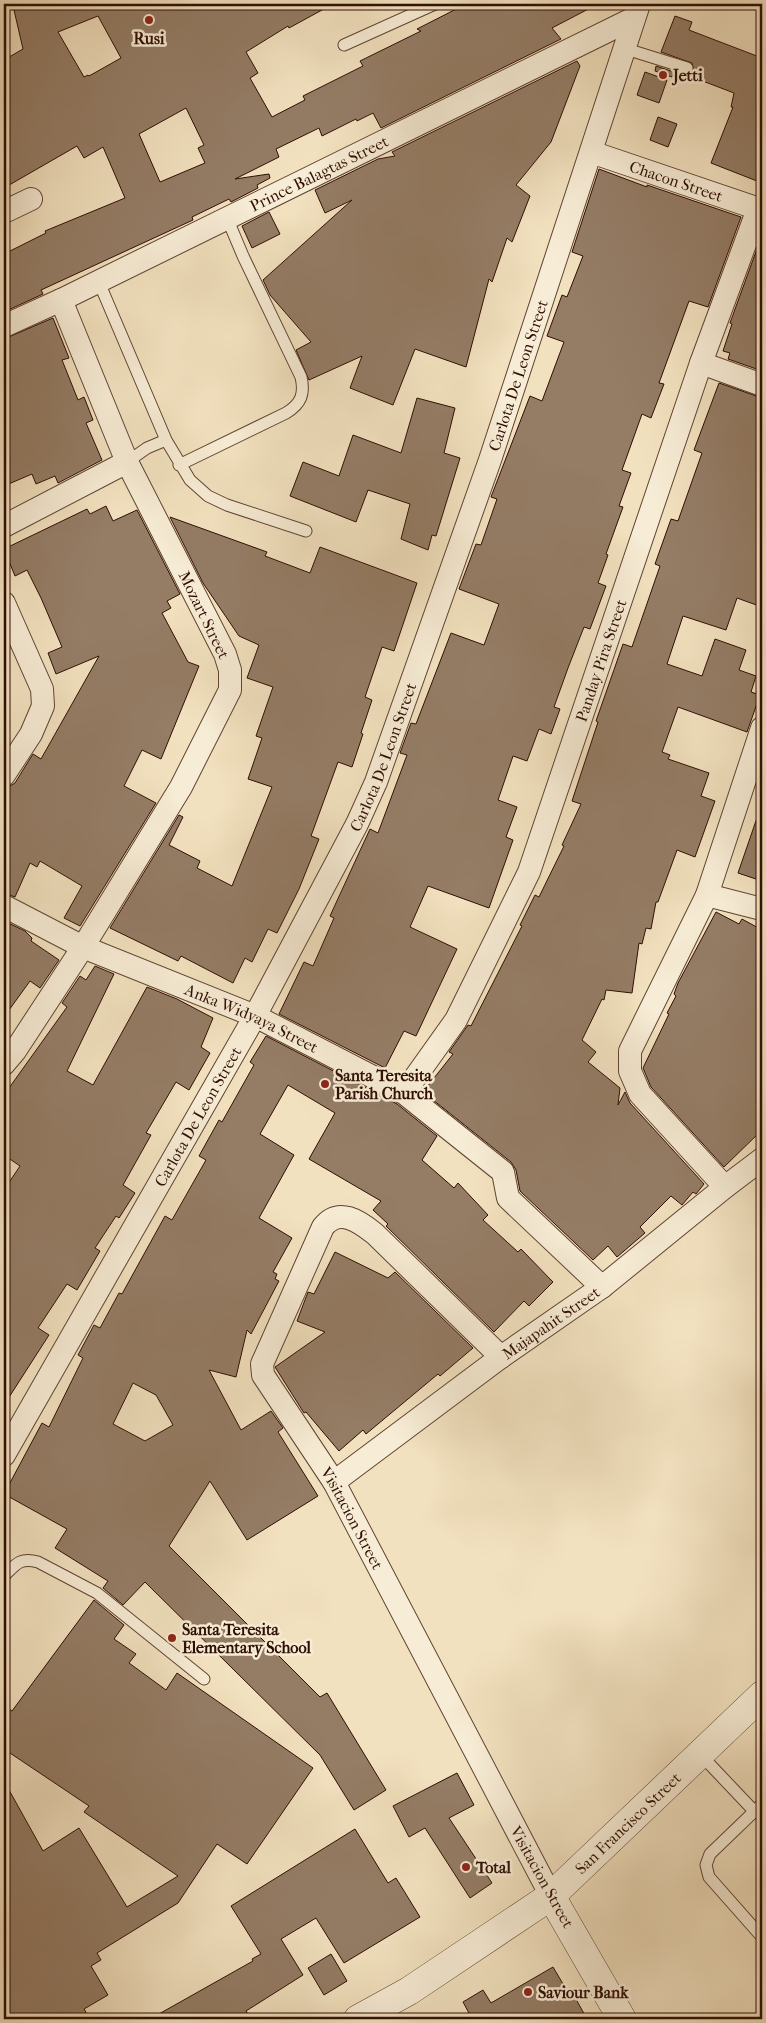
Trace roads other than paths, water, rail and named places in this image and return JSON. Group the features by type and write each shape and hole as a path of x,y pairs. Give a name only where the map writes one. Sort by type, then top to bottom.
{"street":[{"name":"Carlota De Leon Street","path":"4,1455 255,1016 357,824 376,782 490,460 636,11"},
{"name":"Prince Balagtas Street","path":"4,326 227,218 636,11"},
{"name":"Chacon Street","path":"591,152 760,209"},
{"path":"4,212 31,199"},
{"name":"Panday Pira Street","path":"404,1093 456,1020 529,872 702,363 760,209"},
{"name":"Mozart Street","path":"4,1064 15,1051 83,947 181,788 230,690 230,670 225,654 127,462 61,300"},
{"path":"702,363 762,385"},
{"path":"4,526 127,462"},
{"path":"4,603 42,689 43,706 31,734 4,775"},
{"path":"725,1187 640,1094 630,1071 630,1051 707,895 762,728"},
{"path":"707,895 762,909"},
{"name":"Anka Widyaya Street","path":"4,906 83,947 255,1016 404,1093 504,1172 508,1198 602,1287"},
{"name":"Majapahit Street","path":"334,1482 501,1357 602,1287 762,1159"},
{"name":"Visitacion Street","path":"501,1357 362,1224 338,1215 329,1218 323,1227 262,1364 263,1376 334,1482 551,1896 622,2019"},
{"name":"San Francisco Street","path":"358,2019 409,1991 551,1896 699,1754 759,1704"}],"lane":[{"path":"344,45 435,4"},
{"path":"623,48 687,68"},
{"path":"180,465 286,413 300,402 303,394 301,378 227,218"},
{"path":"98,280 166,440 180,465 194,484 216,500 306,531"},
{"path":"127,462 147,448 166,440"},
{"path":"4,1576 19,1561 28,1559 97,1593 204,1679"},
{"path":"699,1754 758,1807 710,1854 706,1866 709,1877 762,1937"}],"place":[{"name":"Rusi","path":"149,20"},
{"name":"Jetti","path":"663,75"},
{"name":"Santa Teresita Parish Church","path":"325,1084"},
{"name":"Santa Teresita Elementary School","path":"172,1638"},
{"name":"Total","path":"466,1867"},
{"name":"Saviour Bank","path":"528,1992"}]}
